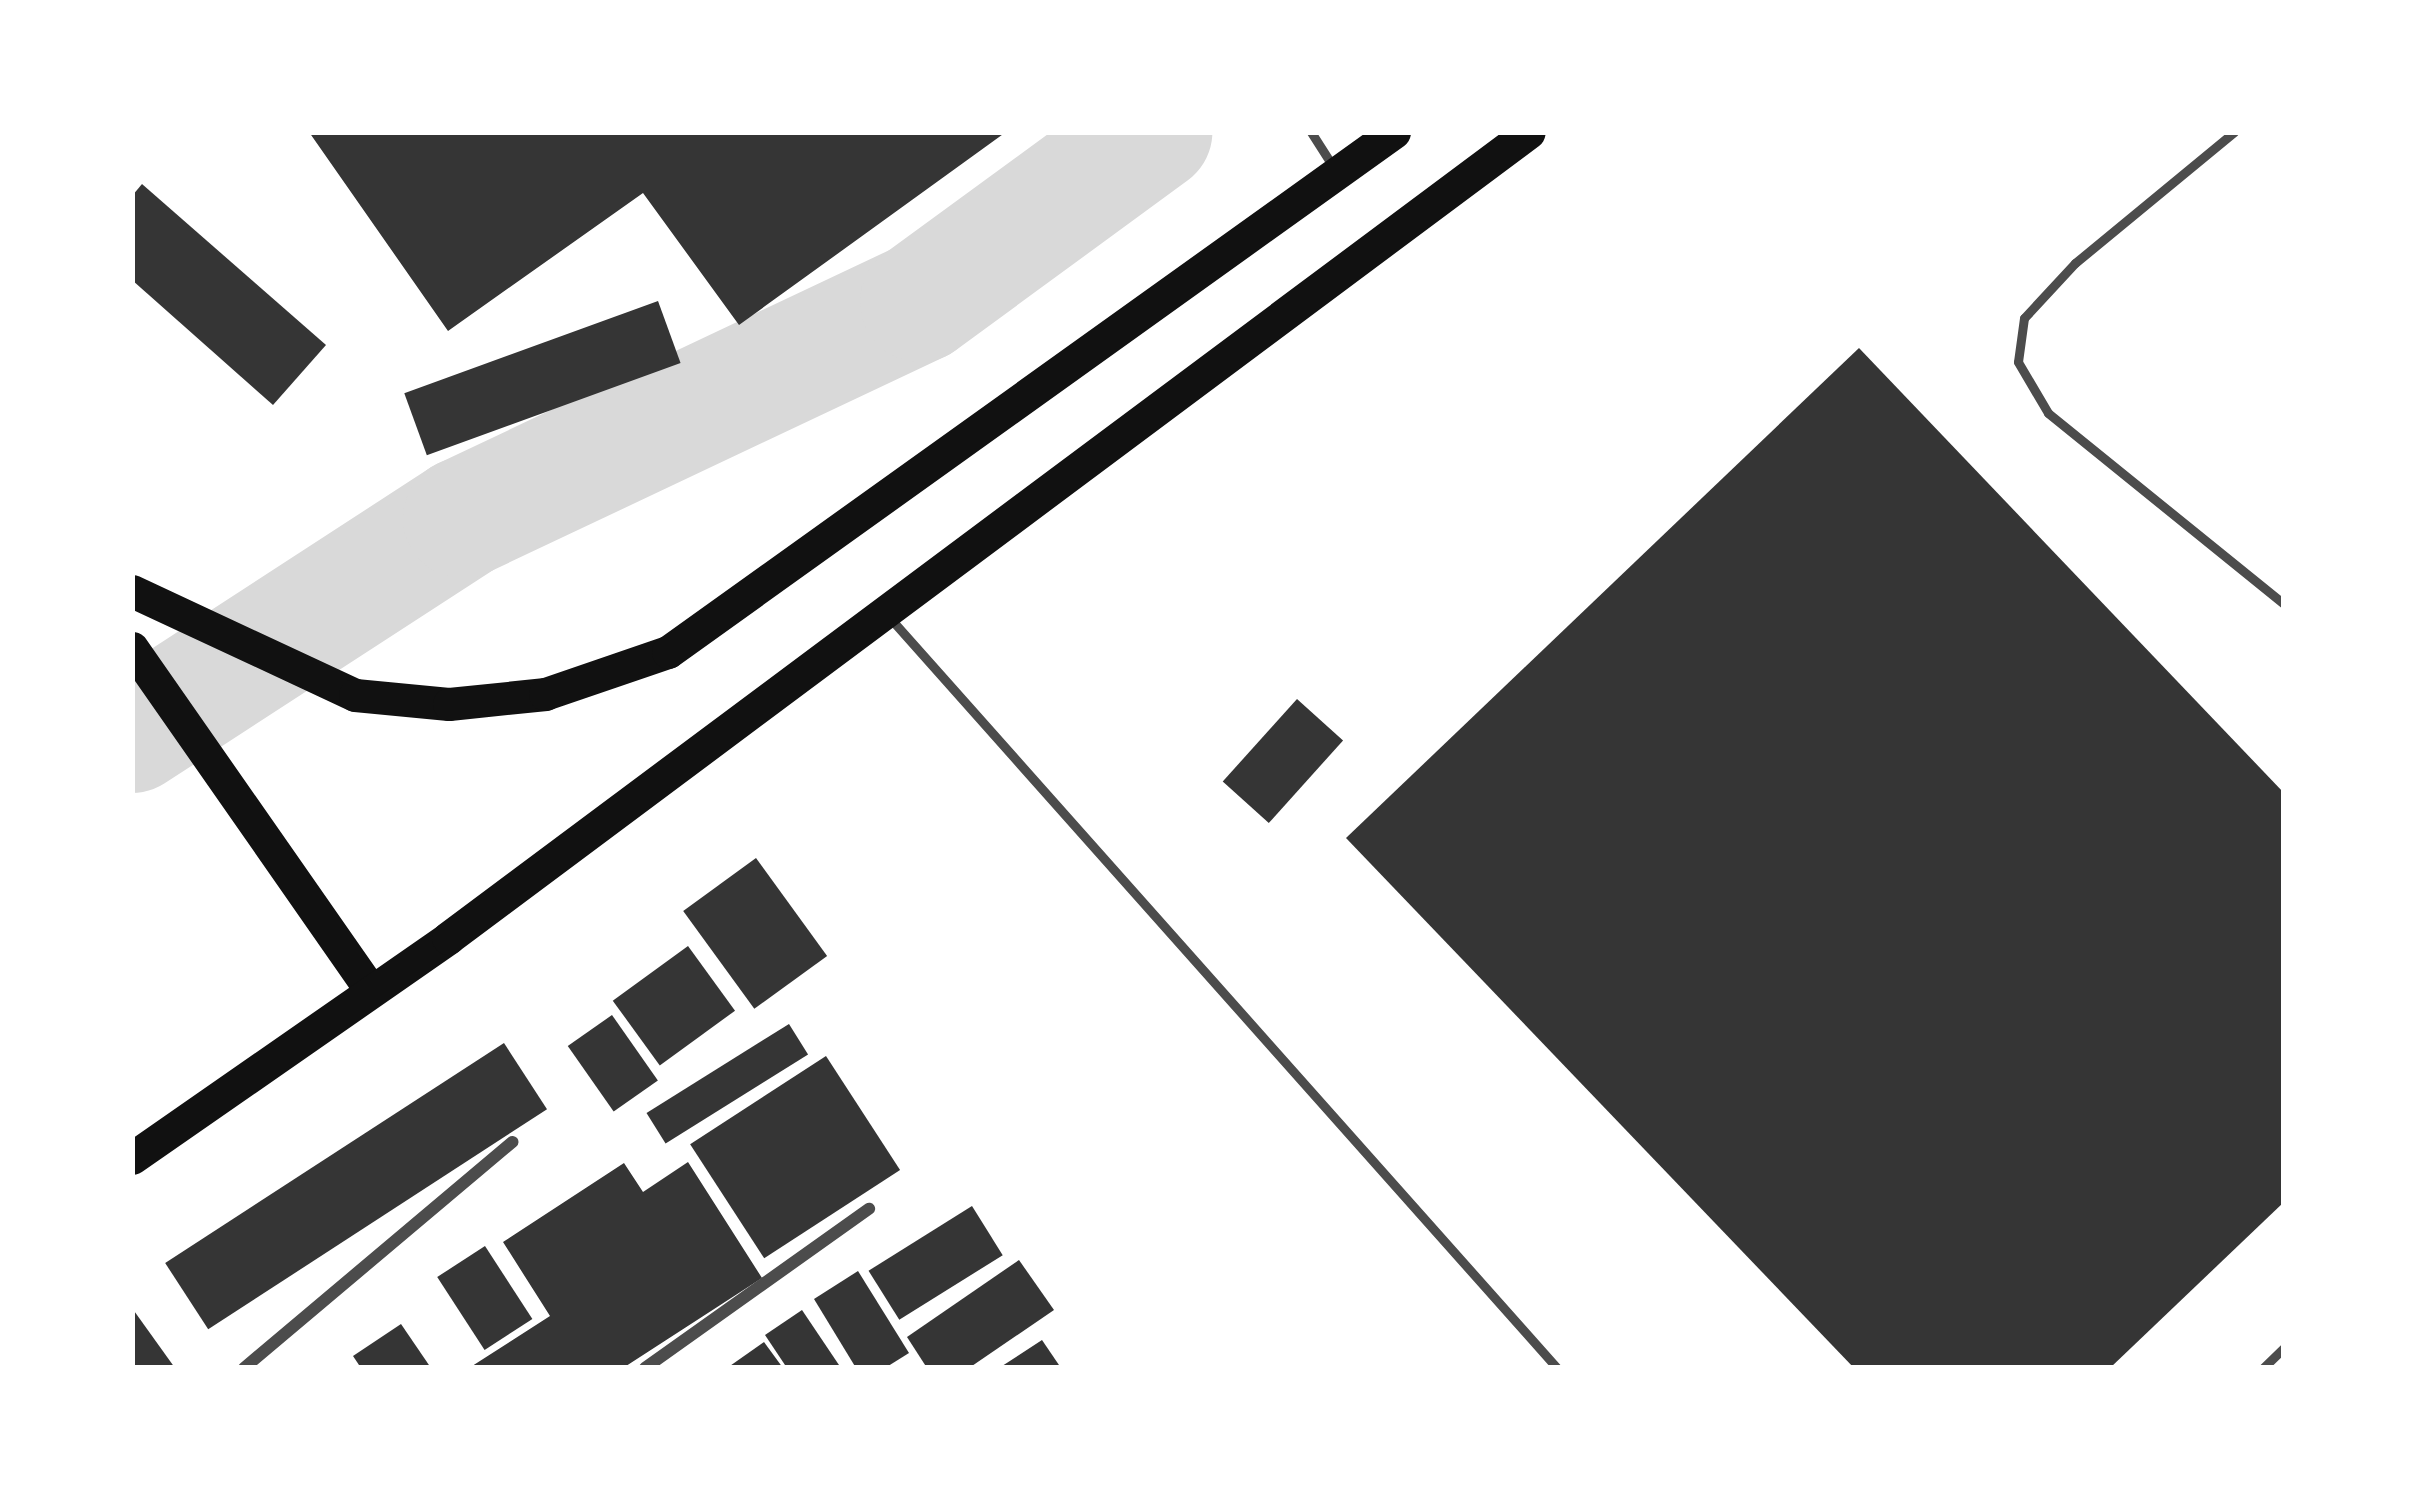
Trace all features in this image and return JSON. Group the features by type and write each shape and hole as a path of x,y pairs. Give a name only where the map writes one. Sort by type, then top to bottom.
{"highway":[{"path":"132,591 192,627 355,695 449,704 545,694 668,652 1394,132"},
{"path":"132,1159 371,990 1529,132"},
{"path":"132,648 229,795 371,990"}],"street":[{"path":"244,1368 512,1142"},
{"path":"645,1368 868,1209"}],"lane":[{"path":"1311,132 1338,173"},
{"path":"2234,132 2075,263 2024,317 2018,362 2048,413 2284,604"},
{"path":"883,610 1557,1368"},
{"path":"2263,1368 2284,1348"}],"building":[{"path":"309,132 1006,132 739,325 643,193 448,331"},
{"path":"142,184 326,345 273,405 132,280 132,196"},
{"path":"658,301 681,363 427,455 404,393"},
{"path":"1859,348 2284,793 2284,1202 2110,1368 1854,1368 1346,838"},
{"path":"1297,699 1343,740 1269,823 1223,781"},
{"path":"756,858 827,956 754,1009 683,911"},
{"path":"688,946 735,1011 660,1065 613,1001"},
{"path":"612,1015 658,1081 614,1112 568,1046"},
{"path":"789,1024 808,1055 666,1144 647,1113"},
{"path":"504,1043 547,1109 208,1329 165,1263"},
{"path":"826,1056 900,1170 764,1258 690,1144"},
{"path":"688,1162 762,1278 623,1368 469,1368 550,1316 503,1242 624,1163 643,1192"},
{"path":"972,1206 1003,1255 899,1320 869,1271"},
{"path":"485,1246 532,1319 485,1350 437,1277"},
{"path":"1019,1260 1054,1310 969,1368 927,1368 907,1337"},
{"path":"858,1271 909,1353 885,1368 856,1368 814,1299"},
{"path":"132,1308 175,1368 132,1368"},
{"path":"802,1310 841,1368 787,1368 765,1335"},
{"path":"401,1324 431,1368 361,1368 353,1356"},
{"path":"1042,1340 1061,1368 999,1368"},
{"path":"764,1342 783,1368 727,1368"}],"waterway":[{"path":"132,733 463,518 920,302 1152,132"}]}
